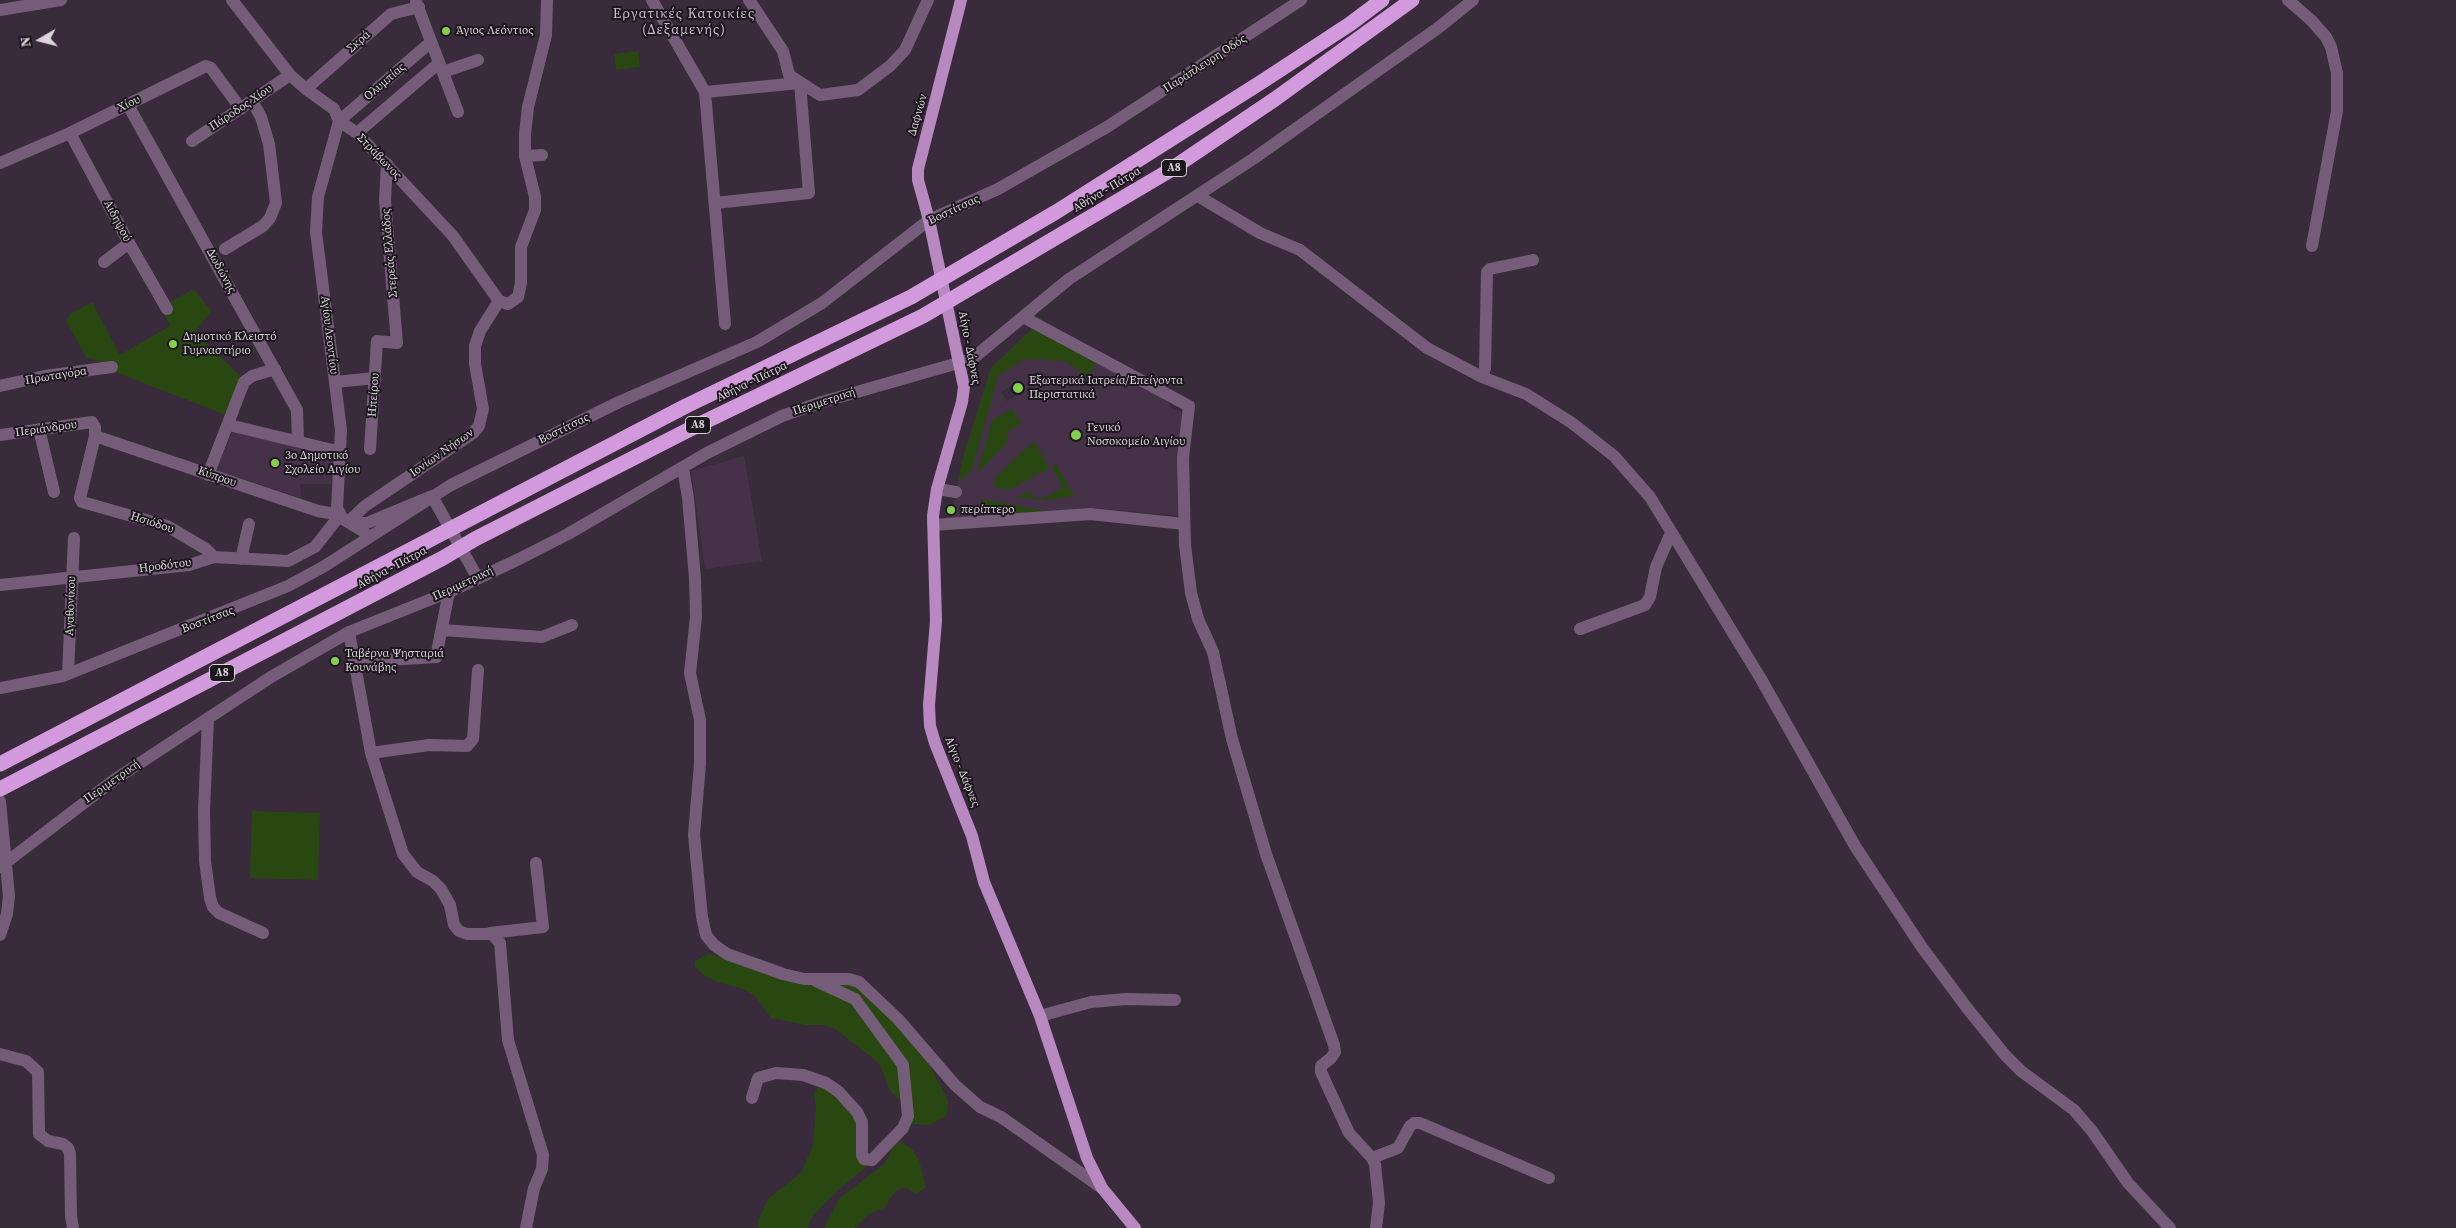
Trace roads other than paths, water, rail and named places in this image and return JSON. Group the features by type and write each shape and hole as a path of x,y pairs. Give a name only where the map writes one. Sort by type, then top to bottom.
{"highway":[{"name":"Αθήνα - Πάτρα","path":"0,764 686,406 911,297 1056,212 1263,81 1350,24 1382,0"},
{"name":"Αθήνα - Πάτρα","path":"0,789 443,558 475,539 698,425 922,316 1167,172 1275,99 1412,0"}],"main road":[{"name":"Δαφνών","path":"933,237 918,180 918,165 961,0"},
{"name":"Αίγιο - Δάφνες","path":"933,237 964,395 937,489 933,525 936,621 929,712 932,736 969,827 984,882 1040,1016 1086,1158 1102,1188 1135,1228"}],"street":[{"path":"0,10 62,0"},
{"name":"Στράβωνος","path":"232,0 290,75 334,109 339,121 357,133 453,236 499,301"},
{"path":"499,301 508,304 518,297 521,283 521,247 535,210 535,197 525,156 528,107 546,35 547,0"},
{"path":"652,0 705,92 726,324"},
{"path":"749,0 783,51 789,76 820,95 851,92 862,88 890,66 905,50 928,0"},
{"name":"Παράπλευρη Οδός","path":"1107,128 1301,0"},
{"name":"Περιμετρική","path":"3,865 114,780 310,653 349,632 449,592 477,577 519,559 568,534 708,453 782,416 861,390 972,359 986,350 1080,271 1157,220 1198,196 1438,28 1473,0"},
{"path":"2288,0 2312,21 2326,37 2333,53 2337,73 2337,111 2312,246"},
{"path":"420,3 431,42 458,112"},
{"name":"Σκρά","path":"306,89 391,14 420,3"},
{"name":"Ολυμπίας","path":"339,121 431,42"},
{"path":"357,133 441,68 478,60"},
{"name":"Χίου","path":"0,163 70,132 206,66 211,68 240,109"},
{"name":"Πάροδος Χίου","path":"192,141 290,75"},
{"path":"705,92 800,83"},
{"path":"714,203 809,193 800,83"},
{"path":"225,248 263,226 270,218 276,203 269,144 261,117 252,101"},
{"name":"Δωδώνης","path":"128,104 297,410 298,441"},
{"name":"Αγίου Λεοντίου","path":"339,121 318,196 315,214 341,430 337,505 346,520"},
{"name":"Βοστίτσας","path":"0,688 44,681 68,674 288,586 432,496 619,402 757,342 822,303 929,220 998,189 1107,128"},
{"name":"Αιδηψού","path":"70,132 129,243 167,309"},
{"path":"525,156 542,155"},
{"name":"Στερεάς Ελλάδος","path":"377,341 398,343 385,200 386,164"},
{"path":"1198,196 1260,234 1300,250 1427,348 1482,377 1526,394 1595,440 1614,456 1650,497 1761,679 1855,846 1921,946 2005,1055 2021,1071 2074,1110 2092,1130 2128,1183 2170,1228"},
{"path":"104,262 129,243"},
{"path":"1482,377 1485,369 1487,272 1490,269 1533,260"},
{"name":"Ιονίων Νήσων","path":"346,520 473,433 479,426 482,409 475,364 476,346 480,332 499,301"},
{"path":"1023,317 1189,406 1183,458 1184,524 1192,598 1213,652 1236,753 1272,873 1334,1045 1335,1052 1321,1066 1321,1072 1349,1133 1372,1158 1379,1202 1376,1228"},
{"name":"Ηπείρου","path":"370,449 377,341"},
{"name":"Πρωταγόρα","path":"0,386 45,376 112,367"},
{"path":"208,475 248,378 275,369"},
{"path":"335,382 375,378"},
{"name":"Περιάνδρου","path":"0,436 92,422 95,427 95,436"},
{"path":"229,425 341,452"},
{"path":"39,430 54,492"},
{"name":"Κύπρου","path":"95,436 346,520"},
{"name":"Ησιόδου","path":"95,436 80,498 83,503 167,526 194,541 214,557"},
{"path":"683,468 688,498 695,578 696,617 690,673 700,720 700,771 694,834 702,917 706,935 714,945 727,954 783,974 813,980 856,999 903,1065 908,1116 903,1128 872,1160 864,1159 862,1155 862,1122 857,1112 840,1092 826,1083 803,1075 776,1073 758,1078 752,1098"},
{"path":"937,489 956,492"},
{"path":"346,520 367,522 432,496 477,577"},
{"path":"933,525 1090,514 1184,524"},
{"path":"346,520 368,537"},
{"name":"Ηροδότου","path":"0,585 189,565 214,557 279,562 298,558 317,545 346,520"},
{"path":"241,559 249,524"},
{"path":"1580,629 1645,605 1650,597 1656,567 1671,533"},
{"name":"Αγαθονίκου","path":"68,674 74,538"},
{"path":"356,662 436,657 449,592"},
{"path":"442,630 542,637 572,625"},
{"path":"349,632 356,662 371,753 403,854 417,872 441,889 450,905 454,925 458,931 466,934 490,934 543,928 536,863"},
{"path":"371,753 429,745 467,746 473,739 478,670"},
{"path":"208,718 204,861 210,898 213,907 219,913 263,933"},
{"path":"0,800 3,865 9,896 7,914 0,935"},
{"path":"490,934 495,936 500,943 508,1040 543,1155 542,1169 534,1188 526,1228"},
{"path":"813,980 849,979 859,982 898,1019 955,1086 980,1107 1001,1117 1102,1188"},
{"path":"1040,1016 1070,1006 1091,1002 1126,999 1175,1000"},
{"path":"0,1054 26,1061 38,1072 39,1134 48,1141 63,1144 68,1148 70,1154 71,1216 74,1228"},
{"path":"1372,1158 1398,1148 1410,1126 1414,1123 1420,1123 1549,1178"}],"place":[{"name":"Άγιος Λεόντιος","path":"446,31"},
{"name":"Δημοτικό Κλειστό Γυμναστήριο","path":"173,344"},
{"name":"Εξωτερικά Ιατρεία/Επείγοντα Περιστατικά","path":"1018,388"},
{"name":"Γενικό Νοσοκομείο Αιγίου","path":"1076,435"},
{"name":"3ο Δημοτικό Σχολείο Αιγίου","path":"275,463"},
{"name":"περίπτερο","path":"951,510"},
{"name":"Ταβέρνα Ψησταριά Κουνάβης","path":"335,661"}],"district":[{"name":"Εργατικές Κατοικίες (Δεξαμενής)","path":"684,22"}]}
